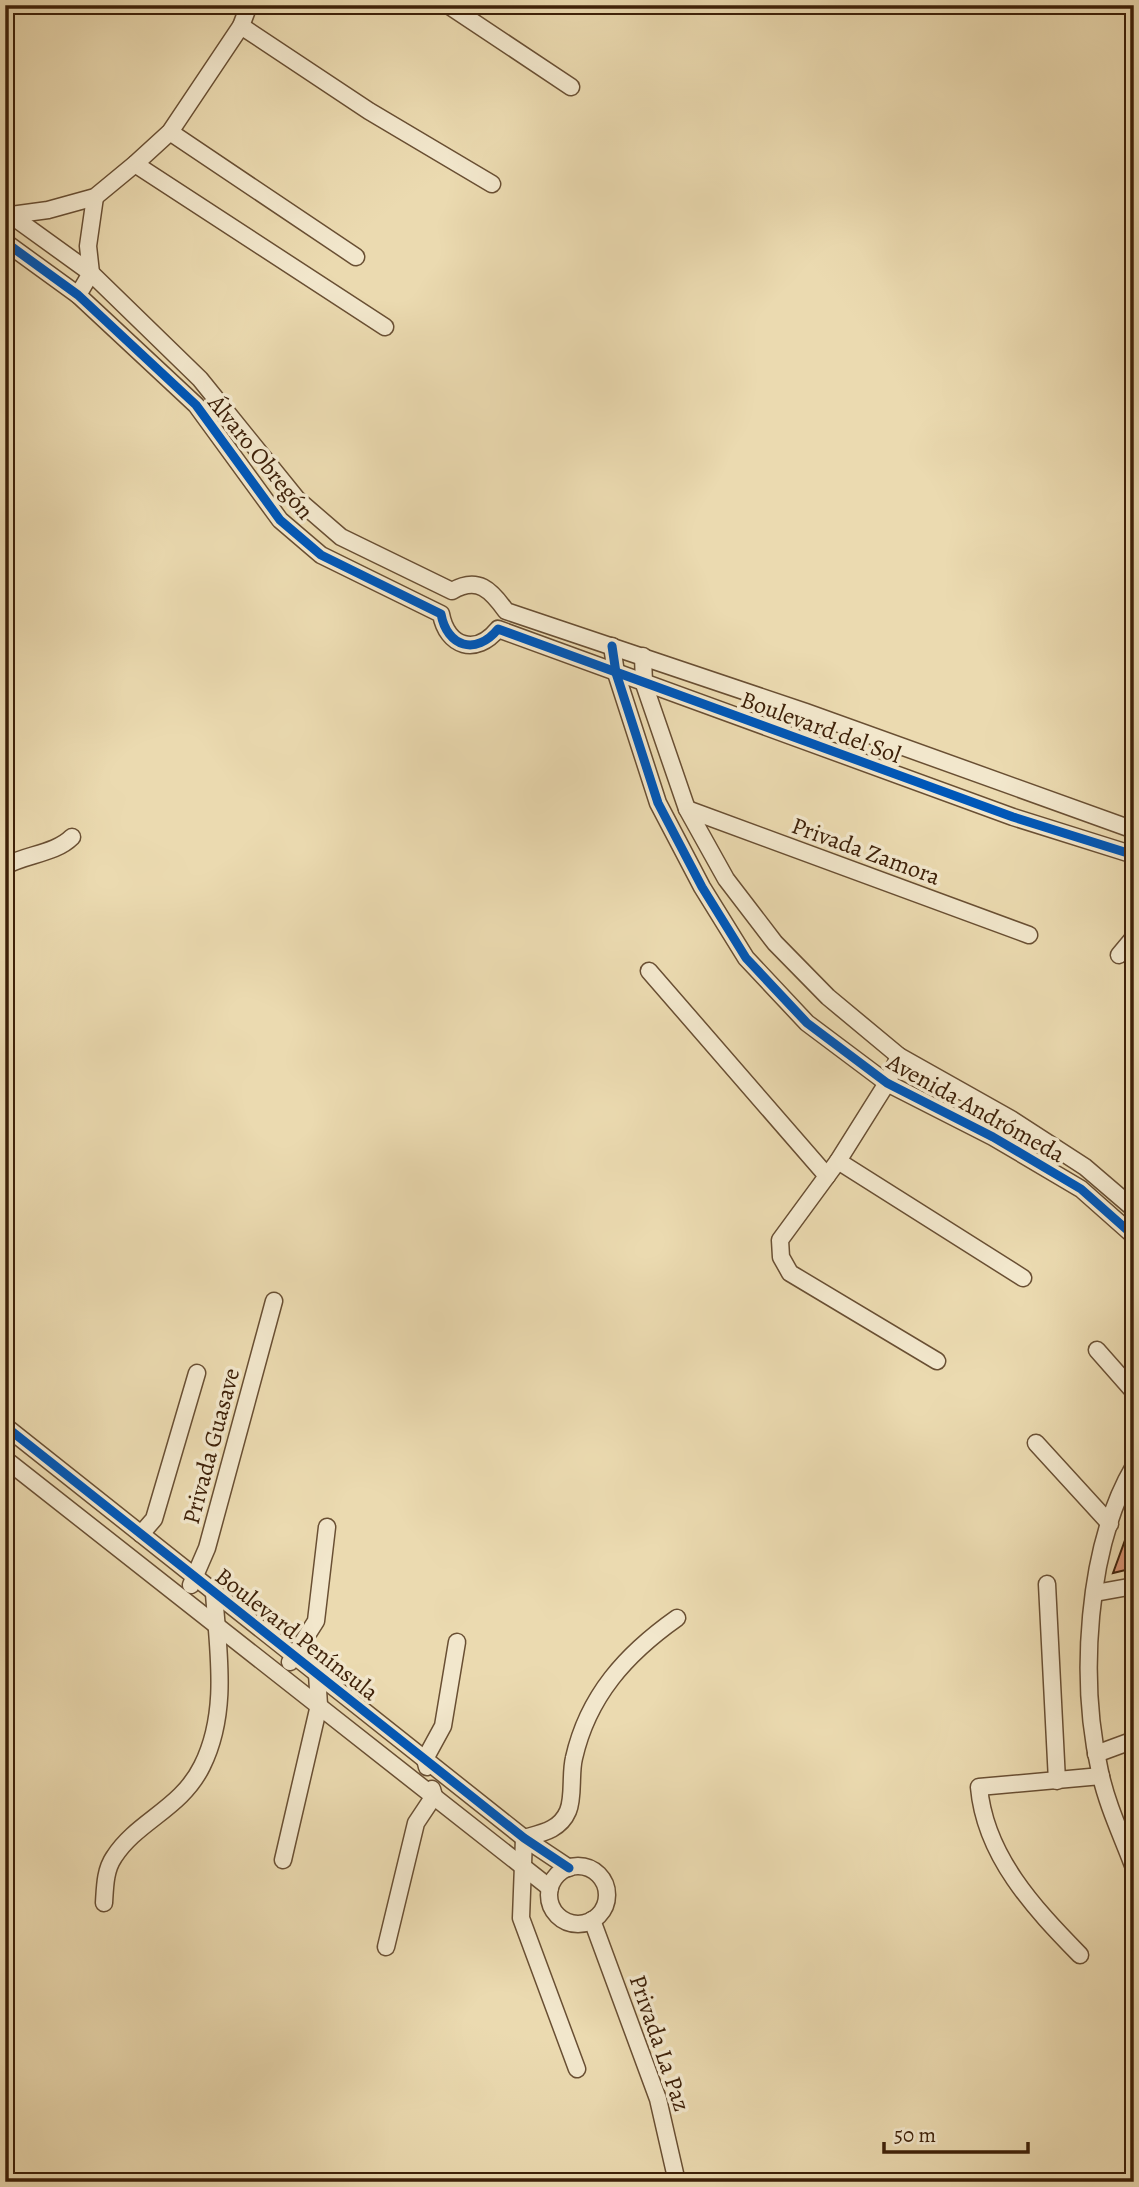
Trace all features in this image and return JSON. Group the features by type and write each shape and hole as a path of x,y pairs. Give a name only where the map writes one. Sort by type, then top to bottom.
{"street":[{"path":"8,213 48,210 95,197 135,164 170,132 241,26 249,5"},
{"path":"449,5 571,87"},
{"path":"241,26 369,111 492,184"},
{"path":"170,132 356,257"},
{"path":"135,164 385,327"},
{"path":"78,295 90,273 88,246 95,197"},
{"name":"Álvaro Obregón","path":"8,213 90,273 200,379 297,499 341,537 452,591 472,583 482,585 491,591 506,611"},
{"name":"Álvaro Obregón","path":"5,242 78,295 196,405 280,520 321,555 441,614 449,635 465,645 484,642 498,629"},
{"name":"Boulevard del Sol","path":"506,611 643,656 1134,830"},
{"name":"Boulevard del Sol","path":"498,629 1013,817 1134,855"},
{"name":"Avenida Andrómeda","path":"612,646 616,673 658,803 702,887 746,958 807,1023 887,1083 993,1137 1081,1189 1134,1236"},
{"name":"Avenida Andrómeda","path":"643,656 644,684 687,809 726,878 775,943 828,997 898,1056 1011,1119 1085,1167 1134,1209"},
{"name":"Privada Zamora","path":"687,809 1029,935"},
{"path":"5,866 22,857 63,846 72,837"},
{"path":"1119,955 1134,937"},
{"path":"649,971 827,1176"},
{"path":"898,1056 887,1083 838,1161 780,1240 781,1257 790,1273 937,1361"},
{"path":"838,1161 1023,1278"},
{"name":"Privada Guasave","path":"184,1600 207,1548 274,1301"},
{"path":"1097,1350 1134,1392"},
{"path":"141,1534 153,1519 197,1373"},
{"name":"Boulevard Península","path":"5,1426 524,1838 569,1868"},
{"path":"1036,1443 1110,1524"},
{"name":"Boulevard Península","path":"5,1459 550,1888"},
{"path":"1134,1466 1110,1524 1095,1592 1088,1685 1101,1776 1134,1868"},
{"path":"281,1676 316,1621 327,1527"},
{"path":"1047,1584 1057,1782"},
{"path":"1095,1592 1134,1586"},
{"path":"104,1903 106,1876 113,1858 127,1841 177,1802 201,1769 213,1742 220,1706 214,1593"},
{"path":"577,2069 521,1918 524,1838 556,1828 563,1819 569,1810 570,1775 579,1736 592,1705 630,1653 677,1618"},
{"path":"386,1947 416,1823 434,1796 425,1759 443,1726 457,1642"},
{"path":"283,1860 318,1705 317,1674"},
{"path":"1096,1754 1134,1740"},
{"path":"1080,1955 1031,1904 1009,1870 980,1804 978,1787 1101,1776"},
{"path":"588,1867 596,1872 607,1888 605,1907 592,1920 573,1923 564,1920 552,1906 550,1888 561,1872 569,1868 588,1867"},
{"name":"Privada La Paz","path":"592,1920 658,2099 677,2182"}],"building":[{"path":"1132,1521 1134,1568 1113,1573"}],"cycle path":[{"path":"5,242 78,295 196,405 280,520 321,555 441,614 449,634 463,644 481,643 498,629 1013,817 1134,855"},
{"path":"612,646 616,673 658,803 702,887 746,958 807,1023 887,1083 993,1137 1081,1189 1134,1236"},
{"path":"5,1426 524,1838 569,1868"}]}
